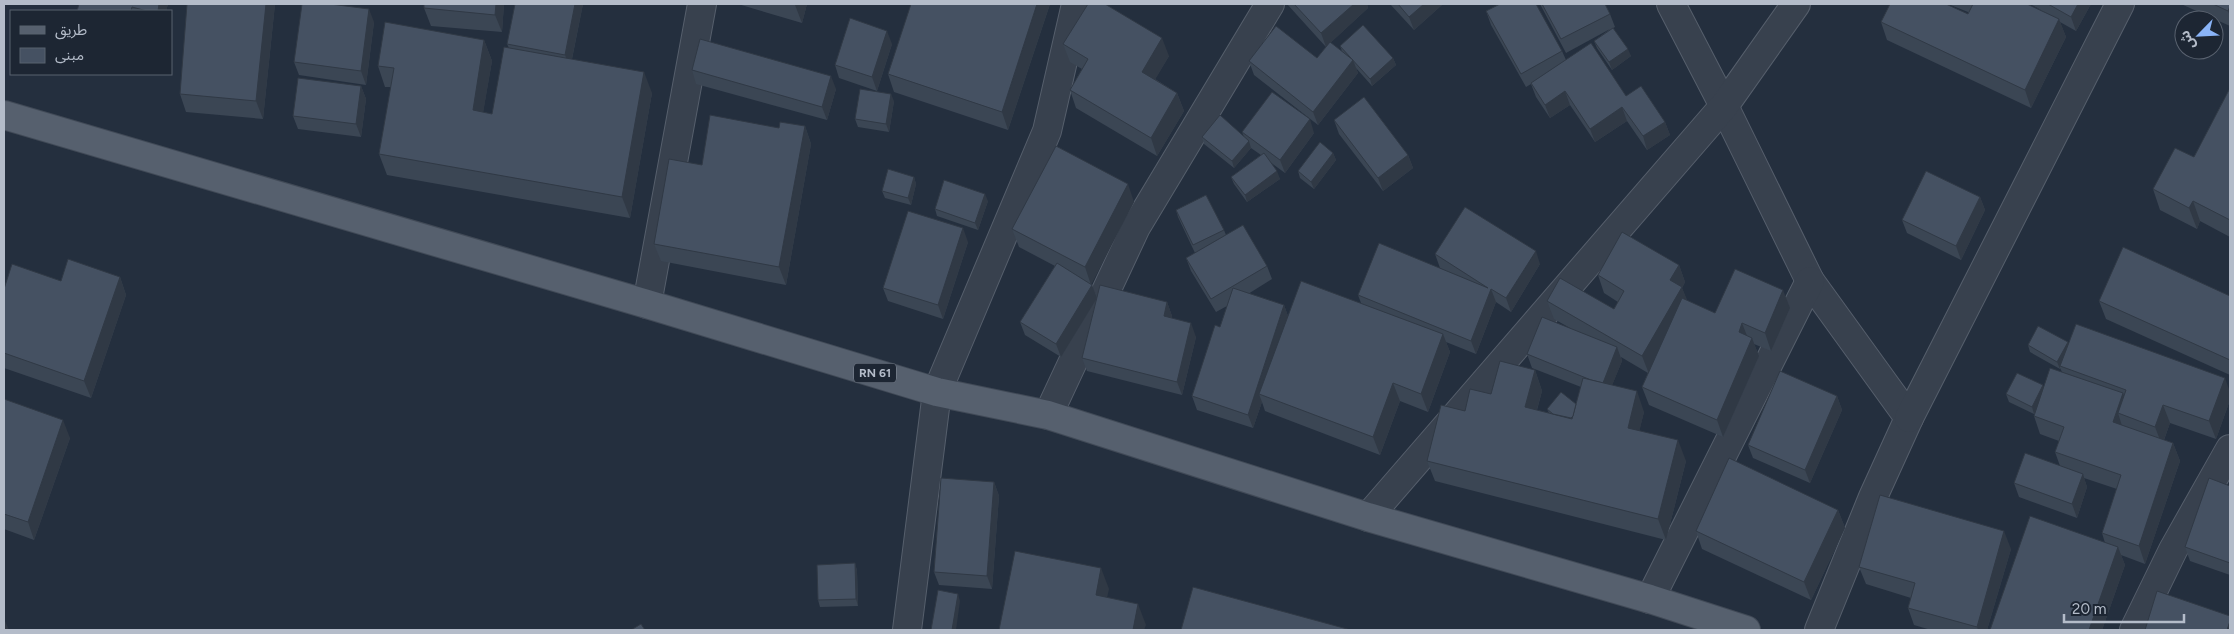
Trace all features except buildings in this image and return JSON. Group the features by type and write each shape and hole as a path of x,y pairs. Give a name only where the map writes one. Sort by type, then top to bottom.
{"main road":[{"name":"RN 61","path":"4,115 647,304 937,392 1048,415 1368,517 1650,599 1746,630"}],"street":[{"path":"647,304 702,4"},
{"path":"907,630 937,392 1047,131 1076,4"},
{"path":"1048,415 1136,227 1270,4"},
{"path":"1671,4 1724,106 1810,281 1908,418"},
{"path":"1368,517 1724,106 1796,4"},
{"path":"1819,630 1872,497 1908,418 2120,4"},
{"path":"1650,599 1810,281"},
{"path":"2134,630 2173,550 2230,448"}]}
